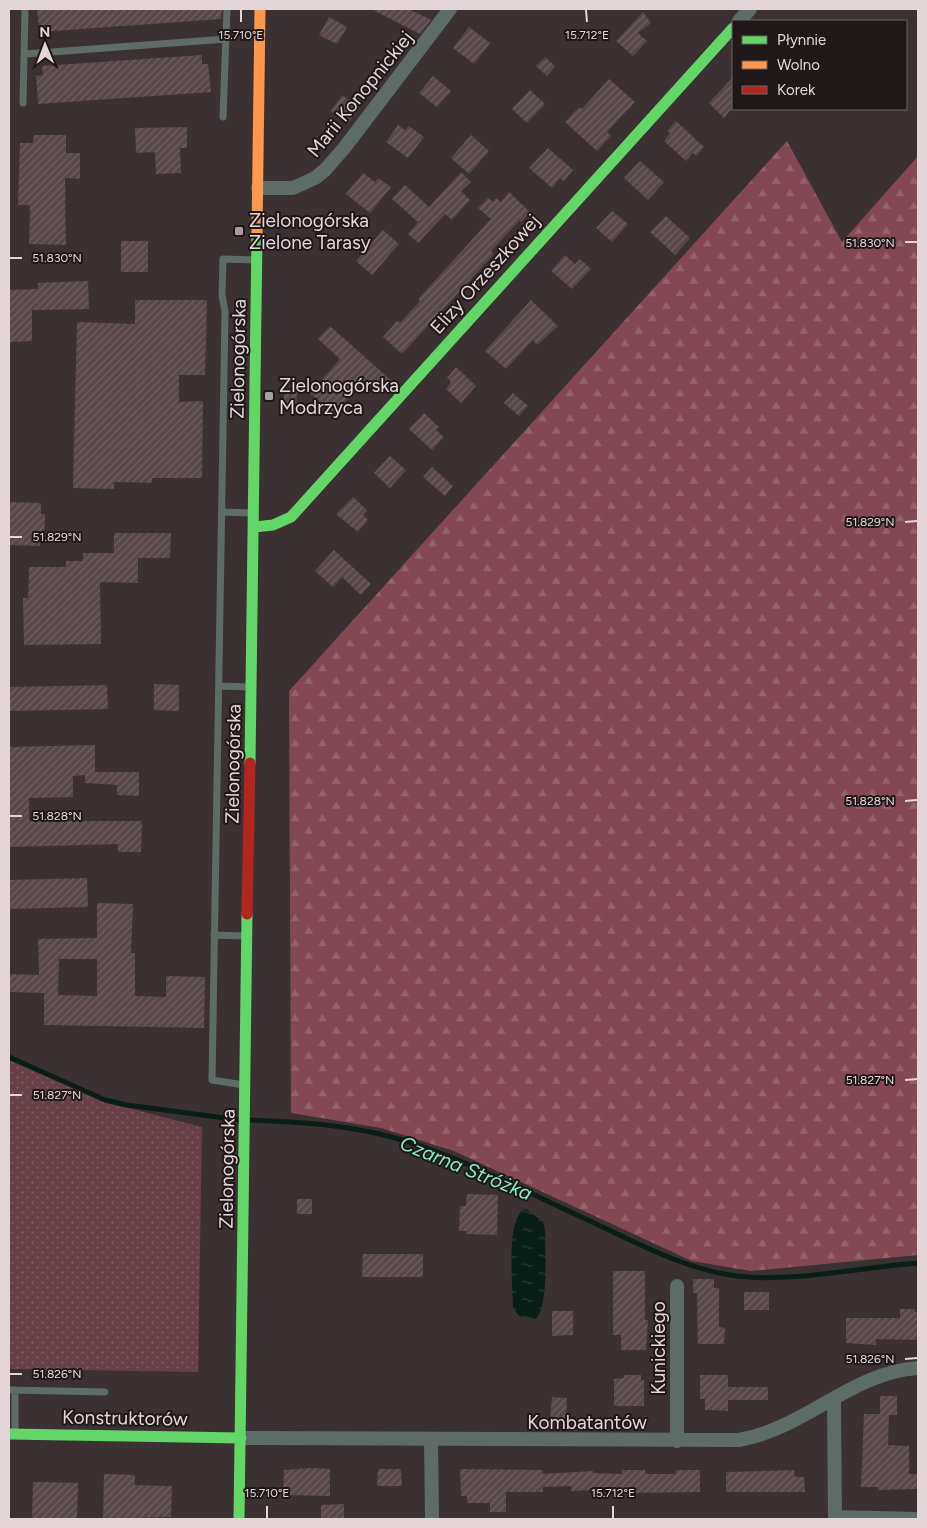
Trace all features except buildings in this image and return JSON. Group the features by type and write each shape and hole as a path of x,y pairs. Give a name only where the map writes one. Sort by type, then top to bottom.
{"street":[{"name":"Zielonogórska","path":"240,1519 260,9"},
{"name":"Marii Konopnickiej","path":"258,188 293,188 315,178 325,170 345,147 450,9"},
{"path":"740,20 750,9"},
{"name":"Elizy Orzeszkowej","path":"254,527 269,527 281,524 291,517 732,29"},
{"name":"Kunickiego","path":"677,1286 677,1440"},
{"name":"Kombatantów","path":"241,1438 740,1440 758,1437 878,1376 904,1369 918,1368"},
{"path":"834,1399 835,1518 918,1518"},
{"name":"Konstruktorów","path":"12,1434 241,1438"},
{"path":"431,1440 432,1519"}],"lane":[{"path":"23,103 25,9"},
{"path":"223,117 227,9"},
{"path":"25,54 226,39"},
{"path":"246,1085 212,1080 225,312 222,295 223,259 256,260"},
{"path":"222,512 254,513"},
{"path":"219,686 251,687"},
{"path":"214,935 248,936"},
{"path":"12,1434 12,1390 105,1392"}],"shaded area":[{"path":"9,1060 109,1103 202,1127 198,1372 9,1369"}],"green space":[{"path":"787,141 842,242 918,156 918,1255 751,1271 692,1261 454,1151 381,1128 291,1113 289,691"}],"water":[{"path":"526,1209 543,1222 545,1230 545,1290 540,1312 536,1319 519,1316 513,1307 513,1237 519,1214"}],"waterway":[{"name":"Czarna Stróżka","path":"9,1057 105,1100 127,1105 240,1120"},
{"name":"Czarna Stróżka","path":"248,1120 331,1125 406,1141 481,1170 656,1252 696,1267 716,1272 758,1278 804,1276 918,1263"}],"traffic: fast":[{"path":"254,527 273,525 291,517 732,29"},
{"path":"250,763 257,233"},
{"path":"239,1519 247,914"},
{"path":"9,1434 241,1438"}],"traffic: slow":[{"path":"257,233 260,9"}],"traffic: jam":[{"path":"247,914 250,763"}],"place":[{"name":"Zielonogórska Zielone Tarasy","path":"239,231"},
{"name":"Zielonogórska Modrzyca","path":"269,396"}]}
